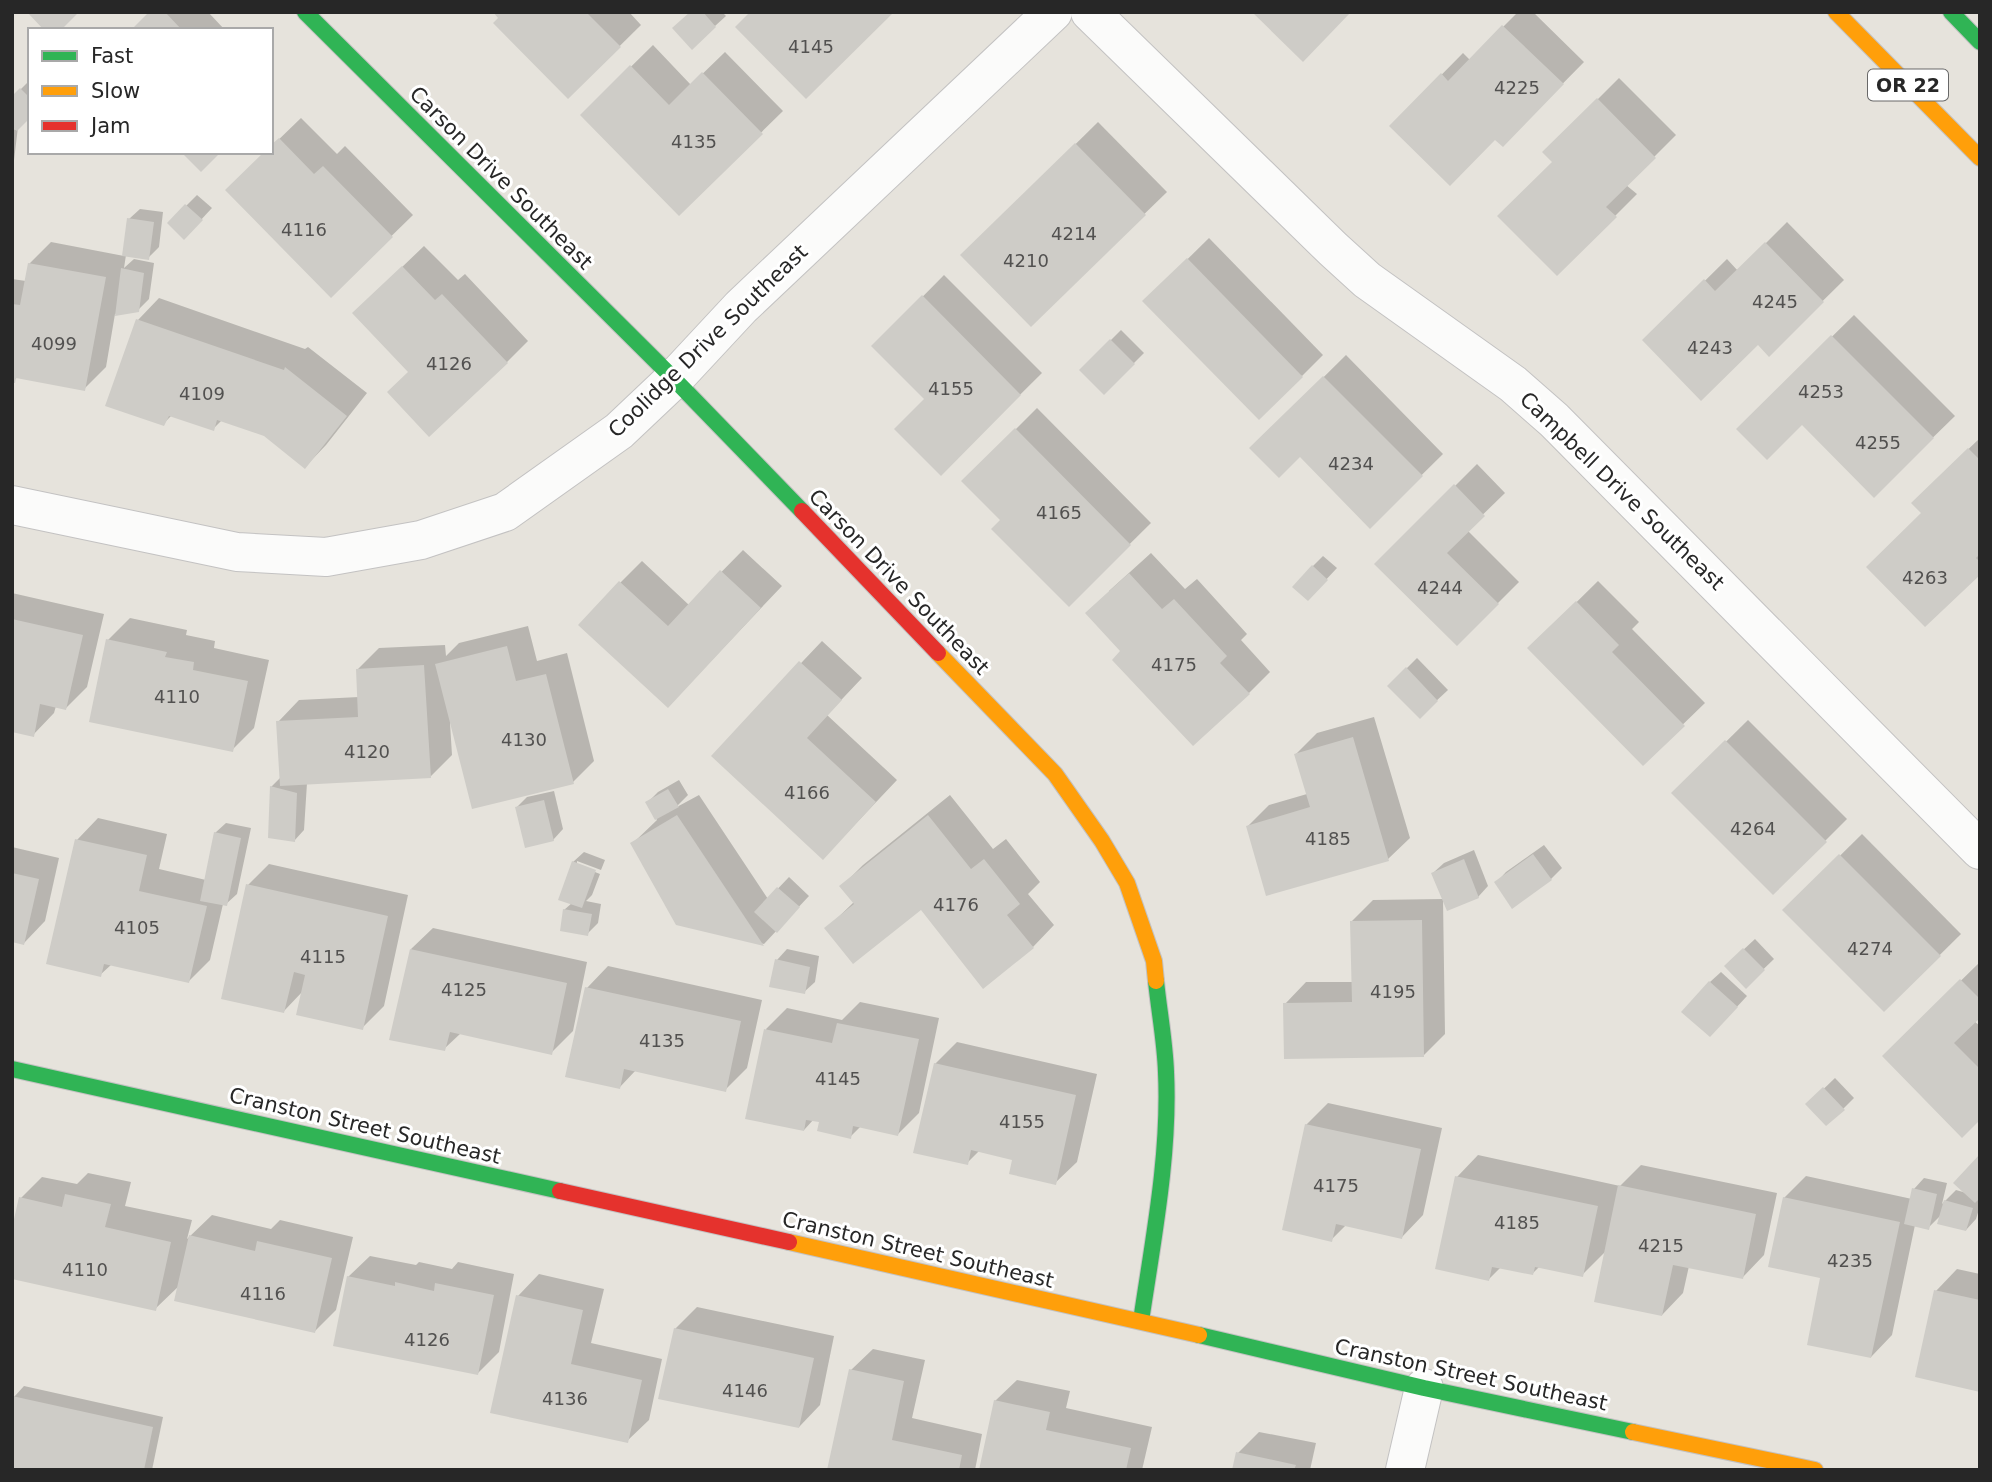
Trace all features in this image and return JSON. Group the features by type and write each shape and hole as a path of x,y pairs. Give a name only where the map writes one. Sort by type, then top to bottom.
{"main road":[{"name":"Carson Drive Southeast","path":"305,12 674,379 1055,774 1102,841 1127,883 1154,961 1166,1071 1166,1119 1157,1217 1141,1321"},
{"name":"OR 22","path":"1836,12 1980,158"},
{"path":"1951,12 1980,42"},
{"name":"Cranston Street Southeast","path":"12,1069 1141,1321 1423,1388 1815,1470"}],"street":[{"name":"Coolidge Drive Southeast","path":"12,505 237,552 326,557 421,540 505,512 620,431 674,379 741,307 1053,12"},
{"name":"Campbell Drive Southeast","path":"1090,12 1367,280 1513,384 1554,420 1980,850"},
{"path":"1405,1470 1423,1388"}],"building":[{"path":"27,12 79,12 63,28 42,28"},
{"path":"149,12 165,12 180,28 133,28"},
{"path":"493,12 586,12 621,47 568,99 493,23 498,18"},
{"path":"690,12 703,12 716,27 692,50 672,28"},
{"path":"750,12 894,12 806,99 735,27"},
{"path":"1252,12 1351,12 1303,62"},
{"path":"1502,25 1564,84 1503,147 1495,140 1450,186 1389,126 1441,73 1448,81"},
{"path":"630,65 669,105 702,72 763,134 679,216 580,115"},
{"path":"20,88 28,96 28,120 17,131 12,127 12,96"},
{"path":"1597,98 1656,158 1606,207 1617,217 1557,276 1497,216 1552,162 1542,152"},
{"path":"279,138 314,174 323,166 393,237 331,298 225,190 262,154 273,154 273,143"},
{"path":"1075,143 1146,215 1031,327 960,255"},
{"path":"183,154 219,154 201,172"},
{"path":"185,204 203,220 184,240 167,223"},
{"path":"127,218 154,222 149,260 122,256"},
{"path":"1765,242 1824,302 1769,357 1758,345 1701,401 1642,340 1704,279 1715,291"},
{"path":"1187,258 1303,377 1259,420 1142,301"},
{"path":"28,263 106,277 85,391 16,378 15,383 12,383 12,304 20,305"},
{"path":"402,266 435,300 442,294 508,363 429,437 387,392 408,372 352,313"},
{"path":"121,268 144,273 139,312 115,316"},
{"path":"922,295 1021,395 941,476 894,429 924,399 871,346"},
{"path":"136,319 284,370 285,367 347,416 305,469 264,436 217,420 214,431 169,416 164,426 105,406"},
{"path":"1831,335 1934,438 1874,498 1802,425 1767,460 1736,429"},
{"path":"1110,339 1135,364 1104,395 1079,370"},
{"path":"1323,376 1423,476 1370,529 1300,457 1279,478 1249,448"},
{"path":"1015,428 1131,545 1069,607 991,529 1000,520 961,481"},
{"path":"1968,448 1980,460 1980,554 1976,558 1980,562 1980,575 1925,627 1866,567 1921,513 1911,503"},
{"path":"1454,484 1485,516 1447,553 1499,604 1457,646 1374,564"},
{"path":"1312,565 1328,580 1308,601 1292,587"},
{"path":"720,570 761,608 668,708 578,625 619,581 668,626"},
{"path":"1129,573 1162,609 1174,599 1227,656 1220,663 1250,694 1193,746 1112,660 1120,651 1085,613"},
{"path":"1576,601 1619,645 1612,652 1685,726 1643,766 1527,648"},
{"path":"12,619 83,635 66,710 40,704 34,737 12,732"},
{"path":"106,639 167,652 165,657 194,662 193,670 248,681 233,752 89,722"},
{"path":"507,646 516,681 546,674 574,784 472,809 435,664"},
{"path":"799,661 842,700 807,738 876,802 823,860 711,756"},
{"path":"424,665 431,778 280,786 276,721 358,717 356,669"},
{"path":"1406,667 1438,701 1420,719 1387,686"},
{"path":"1353,737 1389,861 1266,896 1246,826 1310,807 1294,754"},
{"path":"1725,740 1827,842 1773,895 1671,793"},
{"path":"270,786 297,793 295,842 268,838"},
{"path":"668,789 679,807 655,820 645,802"},
{"path":"544,800 554,841 525,848 515,807"},
{"path":"677,815 764,946 676,925 630,843"},
{"path":"928,815 971,869 984,859 1020,904 1007,915 1034,948 983,989 921,910 853,964 824,928 854,904 839,886"},
{"path":"214,832 241,838 227,906 200,901"},
{"path":"75,839 147,855 139,891 207,906 189,983 104,964 101,977 46,964"},
{"path":"1533,854 1552,880 1512,909 1494,882"},
{"path":"1839,854 1941,956 1884,1012 1782,910"},
{"path":"1464,859 1479,898 1447,911 1431,873"},
{"path":"572,861 596,870 582,908 558,900"},
{"path":"12,873 39,879 24,945 12,942"},
{"path":"246,884 388,916 363,1030 296,1015 305,975 294,972 284,1013 221,999"},
{"path":"777,887 800,907 777,933 754,912"},
{"path":"563,909 592,914 588,936 560,931"},
{"path":"1422,920 1424,1057 1284,1059 1283,1003 1352,1002 1350,921"},
{"path":"1743,948 1765,970 1746,989 1724,966"},
{"path":"410,949 567,983 552,1055 450,1032 445,1051 389,1040"},
{"path":"775,959 810,967 805,994 769,987"},
{"path":"1960,979 1980,999 1980,1018 1954,1043 1980,1069 1980,1120 1962,1138 1882,1056"},
{"path":"1709,981 1738,1007 1710,1037 1681,1012"},
{"path":"585,987 741,1021 726,1092 624,1069 620,1089 565,1077"},
{"path":"837,1023 919,1039 898,1136 853,1126 851,1139 817,1131 819,1122 806,1120 804,1131 745,1119 764,1029 832,1043"},
{"path":"934,1063 1076,1095 1056,1185 1009,1174 1012,1160 971,1150 968,1165 913,1153"},
{"path":"1823,1087 1845,1110 1826,1126 1805,1104"},
{"path":"1305,1124 1421,1149 1402,1239 1336,1224 1332,1242 1282,1230"},
{"path":"1980,1154 1980,1198 1975,1203 1953,1183"},
{"path":"1455,1176 1598,1206 1583,1277 1535,1267 1533,1275 1492,1267 1489,1281 1435,1269"},
{"path":"1618,1185 1756,1214 1743,1279 1673,1265 1662,1316 1594,1302"},
{"path":"1912,1188 1937,1194 1929,1230 1904,1224"},
{"path":"65,1194 111,1204 105,1227 171,1242 156,1311 12,1279 12,1228 19,1197 62,1207"},
{"path":"1783,1197 1900,1222 1871,1358 1807,1345 1820,1278 1768,1267"},
{"path":"1944,1200 1973,1208 1966,1231 1937,1224"},
{"path":"189,1235 255,1251 257,1241 332,1258 315,1333 174,1301"},
{"path":"347,1276 395,1286 395,1282 434,1291 435,1283 494,1295 478,1375 333,1346"},
{"path":"1934,1290 1980,1300 1980,1392 1915,1377"},
{"path":"516,1295 583,1310 571,1364 642,1380 628,1443 490,1413"},
{"path":"674,1328 814,1358 799,1428 658,1399"},
{"path":"849,1369 904,1381 892,1440 962,1455 959,1470 827,1470"},
{"path":"12,1396 153,1427 144,1470 12,1470"},
{"path":"994,1400 1050,1412 1046,1430 1131,1448 1126,1470 979,1470"},
{"path":"1236,1452 1296,1465 1294,1470 1232,1470"}],"traffic: fast":[{"path":"305,12 674,379 802,511"},
{"path":"1951,12 1980,42"},
{"path":"1141,1321 1160,1197 1167,1103 1156,981"},
{"path":"12,1069 560,1191"},
{"path":"1199,1335 1424,1388 1633,1432"}],"traffic: slow":[{"path":"1836,12 1980,158"},
{"path":"938,653 1055,774 1102,841 1127,883 1154,961 1156,981"},
{"path":"789,1242 1199,1335"},
{"path":"1633,1432 1815,1470"}],"traffic: jam":[{"path":"802,511 938,653"},
{"path":"560,1191 789,1242"}]}
